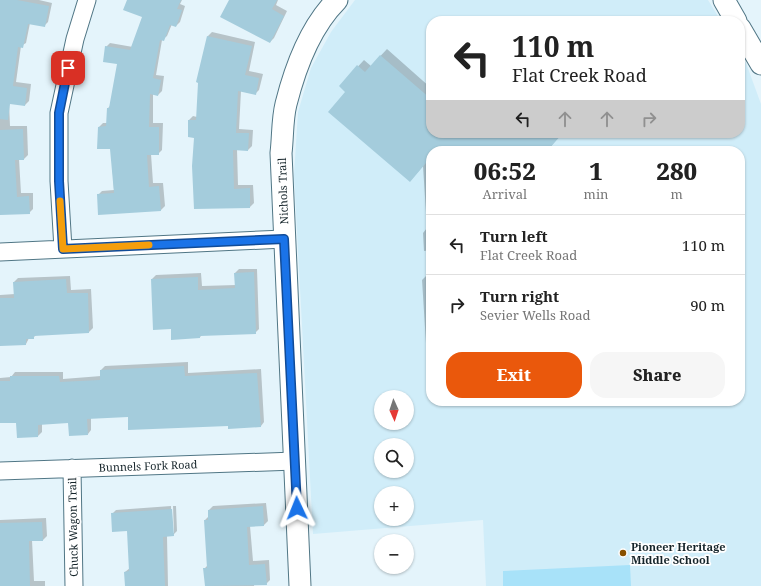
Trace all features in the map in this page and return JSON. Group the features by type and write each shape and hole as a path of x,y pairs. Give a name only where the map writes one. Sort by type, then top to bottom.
{"street":[{"path":"63,249 59,181 59,113 75,39 87,0"},
{"name":"Nichols Trail","path":"300,586 281,153 286,105 299,60 315,30 337,0"},
{"path":"724,0 733,16"},
{"path":"745,37 761,64"},
{"path":"0,252 284,239"},
{"name":"Bunnels Fork Road","path":"0,471 295,461"},
{"name":"Chuck Wagon Trail","path":"72,468 74,586"}],"shaded area":[{"path":"355,0 708,0 718,16 426,16 426,138 745,138 745,61 761,104 761,586 486,586 483,520 414,526 414,486 374,486 374,526 410,526 313,534 294,175 298,112 311,68 331,32"},
{"path":"630,565 631,586 503,586 503,571"}],"building":[{"path":"0,0 17,0 49,6 45,27 28,24 23,48 18,47 13,86 27,88 25,106 10,104 8,120 0,119"},
{"path":"127,0 181,0 177,9 182,10 176,27 170,25 164,41 160,40 153,78 161,80 158,96 150,94 149,127 159,127 159,155 147,155 149,187 159,186 161,211 98,215 97,194 114,193 110,149 97,149 98,127 106,126 107,108 109,108 117,64 103,62 105,46 130,50 142,17 123,10"},
{"path":"229,0 277,0 272,9 284,16 270,43 220,17"},
{"path":"207,36 252,46 245,75 259,78 256,95 238,91 236,133 249,133 248,151 233,150 234,189 250,188 250,208 194,209 192,166 194,138 188,137 188,120 196,120 198,83 196,82"},
{"path":"380,55 426,95 426,138 559,138 551,146 426,146 426,163 410,182 328,112 345,92 339,86 357,65 365,72"},
{"path":"23,129 24,160 15,160 17,197 29,196 30,214 0,215 0,130"},
{"path":"254,272 256,334 200,336 200,338 171,340 171,329 153,330 151,279 198,277 198,290 235,288 234,273"},
{"path":"66,279 67,293 88,293 89,333 34,336 34,339 26,339 26,345 0,346 0,298 14,298 13,282"},
{"path":"184,366 185,376 257,373 261,427 228,429 228,426 128,430 128,417 87,419 88,435 69,436 68,423 38,425 38,437 17,438 16,423 0,423 0,381 10,381 10,376 59,376 60,382 100,380 100,370"},
{"path":"263,506 264,526 247,527 249,565 265,564 267,585 205,586 203,568 207,568 204,520 208,520 208,510"},
{"path":"172,509 174,536 163,537 165,586 125,586 124,572 129,571 127,531 112,532 111,513"},
{"path":"42,522 43,541 29,541 30,586 0,586 0,523"}],"slow traffic":[{"path":"60,201 63,249 149,245"}],"place":[{"name":"Pioneer Heritage Middle School","path":"623,553"}],"route":[{"path":"68,68 59,113 59,181 63,249 284,239 297,508"}]}
